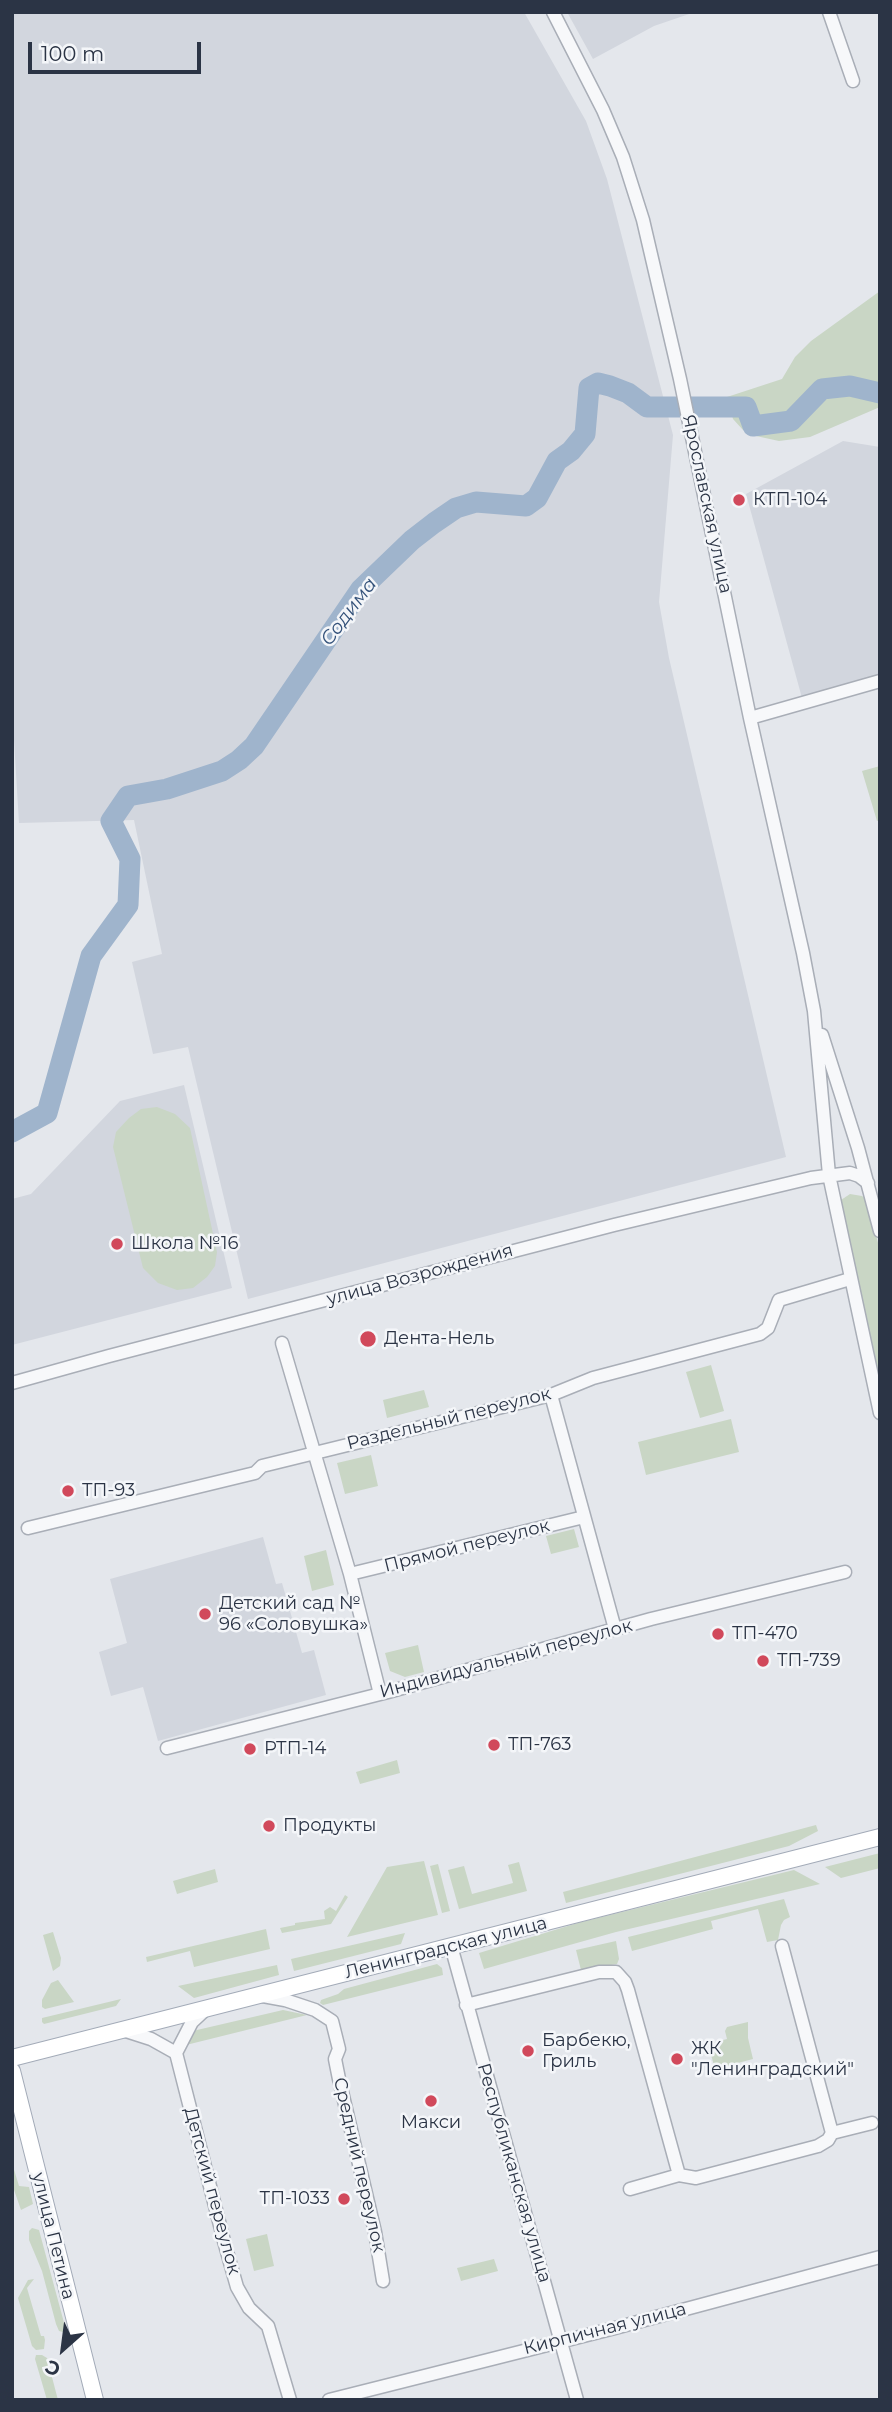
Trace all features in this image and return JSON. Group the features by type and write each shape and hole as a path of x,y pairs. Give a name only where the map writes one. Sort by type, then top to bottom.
{"main road":[{"name":"Ленинградская улица","path":"12,2058 880,1836"},
{"name":"улица Петина","path":"12,2071 95,2400"}],"street":[{"name":"Ярославская улица","path":"553,12 603,110 623,157 643,220 695,446 750,718 800,940 814,1011 829,1175 880,1413"},
{"path":"829,12 853,80"},
{"path":"750,718 880,681"},
{"name":"Ярославская улица","path":"814,1011 869,1183 880,1231"},
{"name":"улица Возрождения","path":"12,1383 601,1228 811,1178 850,1173 869,1183"},
{"name":"Раздельный переулок","path":"29,1528 255,1473 262,1466 316,1452 551,1395 593,1378 760,1334 768,1328 779,1300 850,1279"},
{"path":"282,1343 351,1574 380,1694"},
{"path":"551,1395 615,1629"},
{"name":"Прямой переулок","path":"351,1574 584,1517"},
{"name":"Индивидуальный переулок","path":"167,1748 380,1694 615,1629 845,1572"},
{"path":"630,2189 679,2175 696,2178 818,2146 828,2140 832,2133 782,1946"},
{"name":"Республиканская улица","path":"451,1947 577,2400"},
{"path":"466,2005 599,1972 616,1972 628,1990 679,2175"},
{"name":"Средний переулок","path":"259,1995 315,2010 332,2021 339,2049 335,2059 375,2232 383,2281"},
{"path":"123,2030 151,2039 176,2053 192,2022 207,2009"},
{"name":"Детский переулок","path":"176,2053 237,2287 249,2308 268,2326 289,2400"},
{"path":"832,2133 872,2123"},
{"name":"Кирпичная улица","path":"329,2400 615,2328 880,2257"}],"shaded area":[{"path":"12,12 524,12 586,121 607,179 673,435 659,602 669,658 786,1157 248,1299 188,1047 153,1054 132,962 162,954 134,820 19,823 12,707"},
{"path":"567,12 695,12 654,26 593,59"},
{"path":"843,441 880,447 880,674 802,698 746,494"},
{"name":"Школа №16","path":"184,1085 232,1288 12,1345 12,1199 31,1194 120,1101"},
{"name":"Детский сад № 96 «Соловушка»","path":"263,1537 276,1584 282,1583 302,1653 314,1650 326,1695 158,1741 143,1687 111,1696 99,1652 127,1643 110,1579"}],"green space":[{"path":"880,291 880,407 810,437 779,441 743,430 733,419 727,397 782,379 795,357 811,341"},
{"path":"880,766 880,820 877,821 862,771"},
{"path":"157,1107 175,1114 190,1128 217,1252 215,1266 207,1277 193,1288 177,1290 158,1283 143,1268 113,1147 116,1132 129,1118 141,1109"},
{"path":"850,1194 866,1199 880,1250 880,1387 839,1205 841,1200"},
{"path":"711,1365 724,1411 700,1418 686,1372"},
{"path":"424,1390 429,1407 387,1418 383,1400"},
{"path":"731,1419 739,1452 646,1475 638,1442"},
{"path":"371,1455 378,1486 345,1494 337,1463"},
{"path":"574,1529 579,1547 551,1554 546,1536"},
{"path":"326,1550 334,1585 312,1591 304,1556"},
{"path":"418,1645 424,1672 405,1677 390,1671 385,1653"},
{"path":"397,1760 400,1773 360,1784 356,1772"},
{"path":"816,1825 818,1831 789,1846 566,1903 563,1892"},
{"path":"880,1853 880,1868 841,1878 825,1867"},
{"path":"424,1861 438,1915 347,1937 387,1867"},
{"path":"519,1862 527,1891 459,1909 448,1870 464,1866 472,1894 513,1883 508,1865"},
{"path":"438,1864 450,1911 442,1913 430,1866"},
{"path":"215,1869 218,1882 177,1894 173,1881"},
{"path":"794,1870 820,1884 616,1932 484,1969 479,1953 581,1922"},
{"path":"345,1895 348,1897 331,1924 282,1933 280,1928 295,1923 325,1919 324,1911 330,1907 336,1911"},
{"path":"784,1899 790,1917 781,1925 778,1940 767,1942 758,1909 711,1921 713,1929 632,1951 628,1937"},
{"path":"266,1929 270,1949 194,1967 190,1951 147,1962 146,1957"},
{"path":"53,1932 61,1958 60,1966 53,1971 43,1935"},
{"path":"405,1933 401,1944 294,1971 291,1959"},
{"path":"616,1941 619,1959 617,1964 581,1970 576,1950"},
{"path":"437,1964 442,1968 443,1975 323,2005 320,2003 344,1989"},
{"path":"277,1965 279,1975 194,1998 178,1986"},
{"path":"58,1980 74,2002 45,2009 42,2007 42,2000 51,1983"},
{"path":"121,1999 116,2006 44,2024 42,2022 42,2018"},
{"path":"283,2010 307,2015 186,2045 193,2031"},
{"path":"748,2022 748,2038 753,2059 715,2069 708,2044 727,2039 727,2027"},
{"path":"12,2163 19,2186 29,2187 33,2204 21,2210 12,2184"},
{"path":"32,2228 39,2230 66,2330 63,2332 59,2331 56,2324 42,2271 29,2240 29,2231"},
{"path":"267,2234 274,2266 254,2271 246,2239"},
{"path":"494,2259 498,2271 461,2281 457,2268"},
{"path":"34,2279 27,2288 41,2336 44,2336 45,2340 44,2349 36,2350 32,2346 18,2298 28,2280"},
{"path":"36,2355 47,2358 58,2400 47,2400"}],"waterway":[{"name":"Содима","path":"12,1132 47,1113 91,956 128,905 130,859 111,821 128,796 167,789 222,771 239,760 254,746 361,589 412,540 434,523 456,508 476,502 526,506 537,498 557,461 571,451 585,434 589,388 598,383 610,386 628,393 647,407 746,407 753,426 791,421 822,389 850,386 880,393"}],"place":[{"name":"КТП-104","path":"739,500"},
{"name":"Школа №16","path":"117,1244"},
{"name":"Дента-Нель","path":"368,1339"},
{"name":"ТП-93","path":"68,1491"},
{"name":"Детский сад № 96 «Соловушка»","path":"205,1614"},
{"name":"ТП-470","path":"718,1634"},
{"name":"ТП-739","path":"763,1661"},
{"name":"ТП-763","path":"494,1745"},
{"name":"РТП-14","path":"250,1749"},
{"name":"Продукты","path":"269,1826"},
{"name":"Барбекю, Гриль","path":"528,2051"},
{"name":"ЖК \"Ленинградский\"","path":"677,2059"},
{"name":"Макси","path":"431,2101"},
{"name":"ТП-1033","path":"344,2199"}]}
